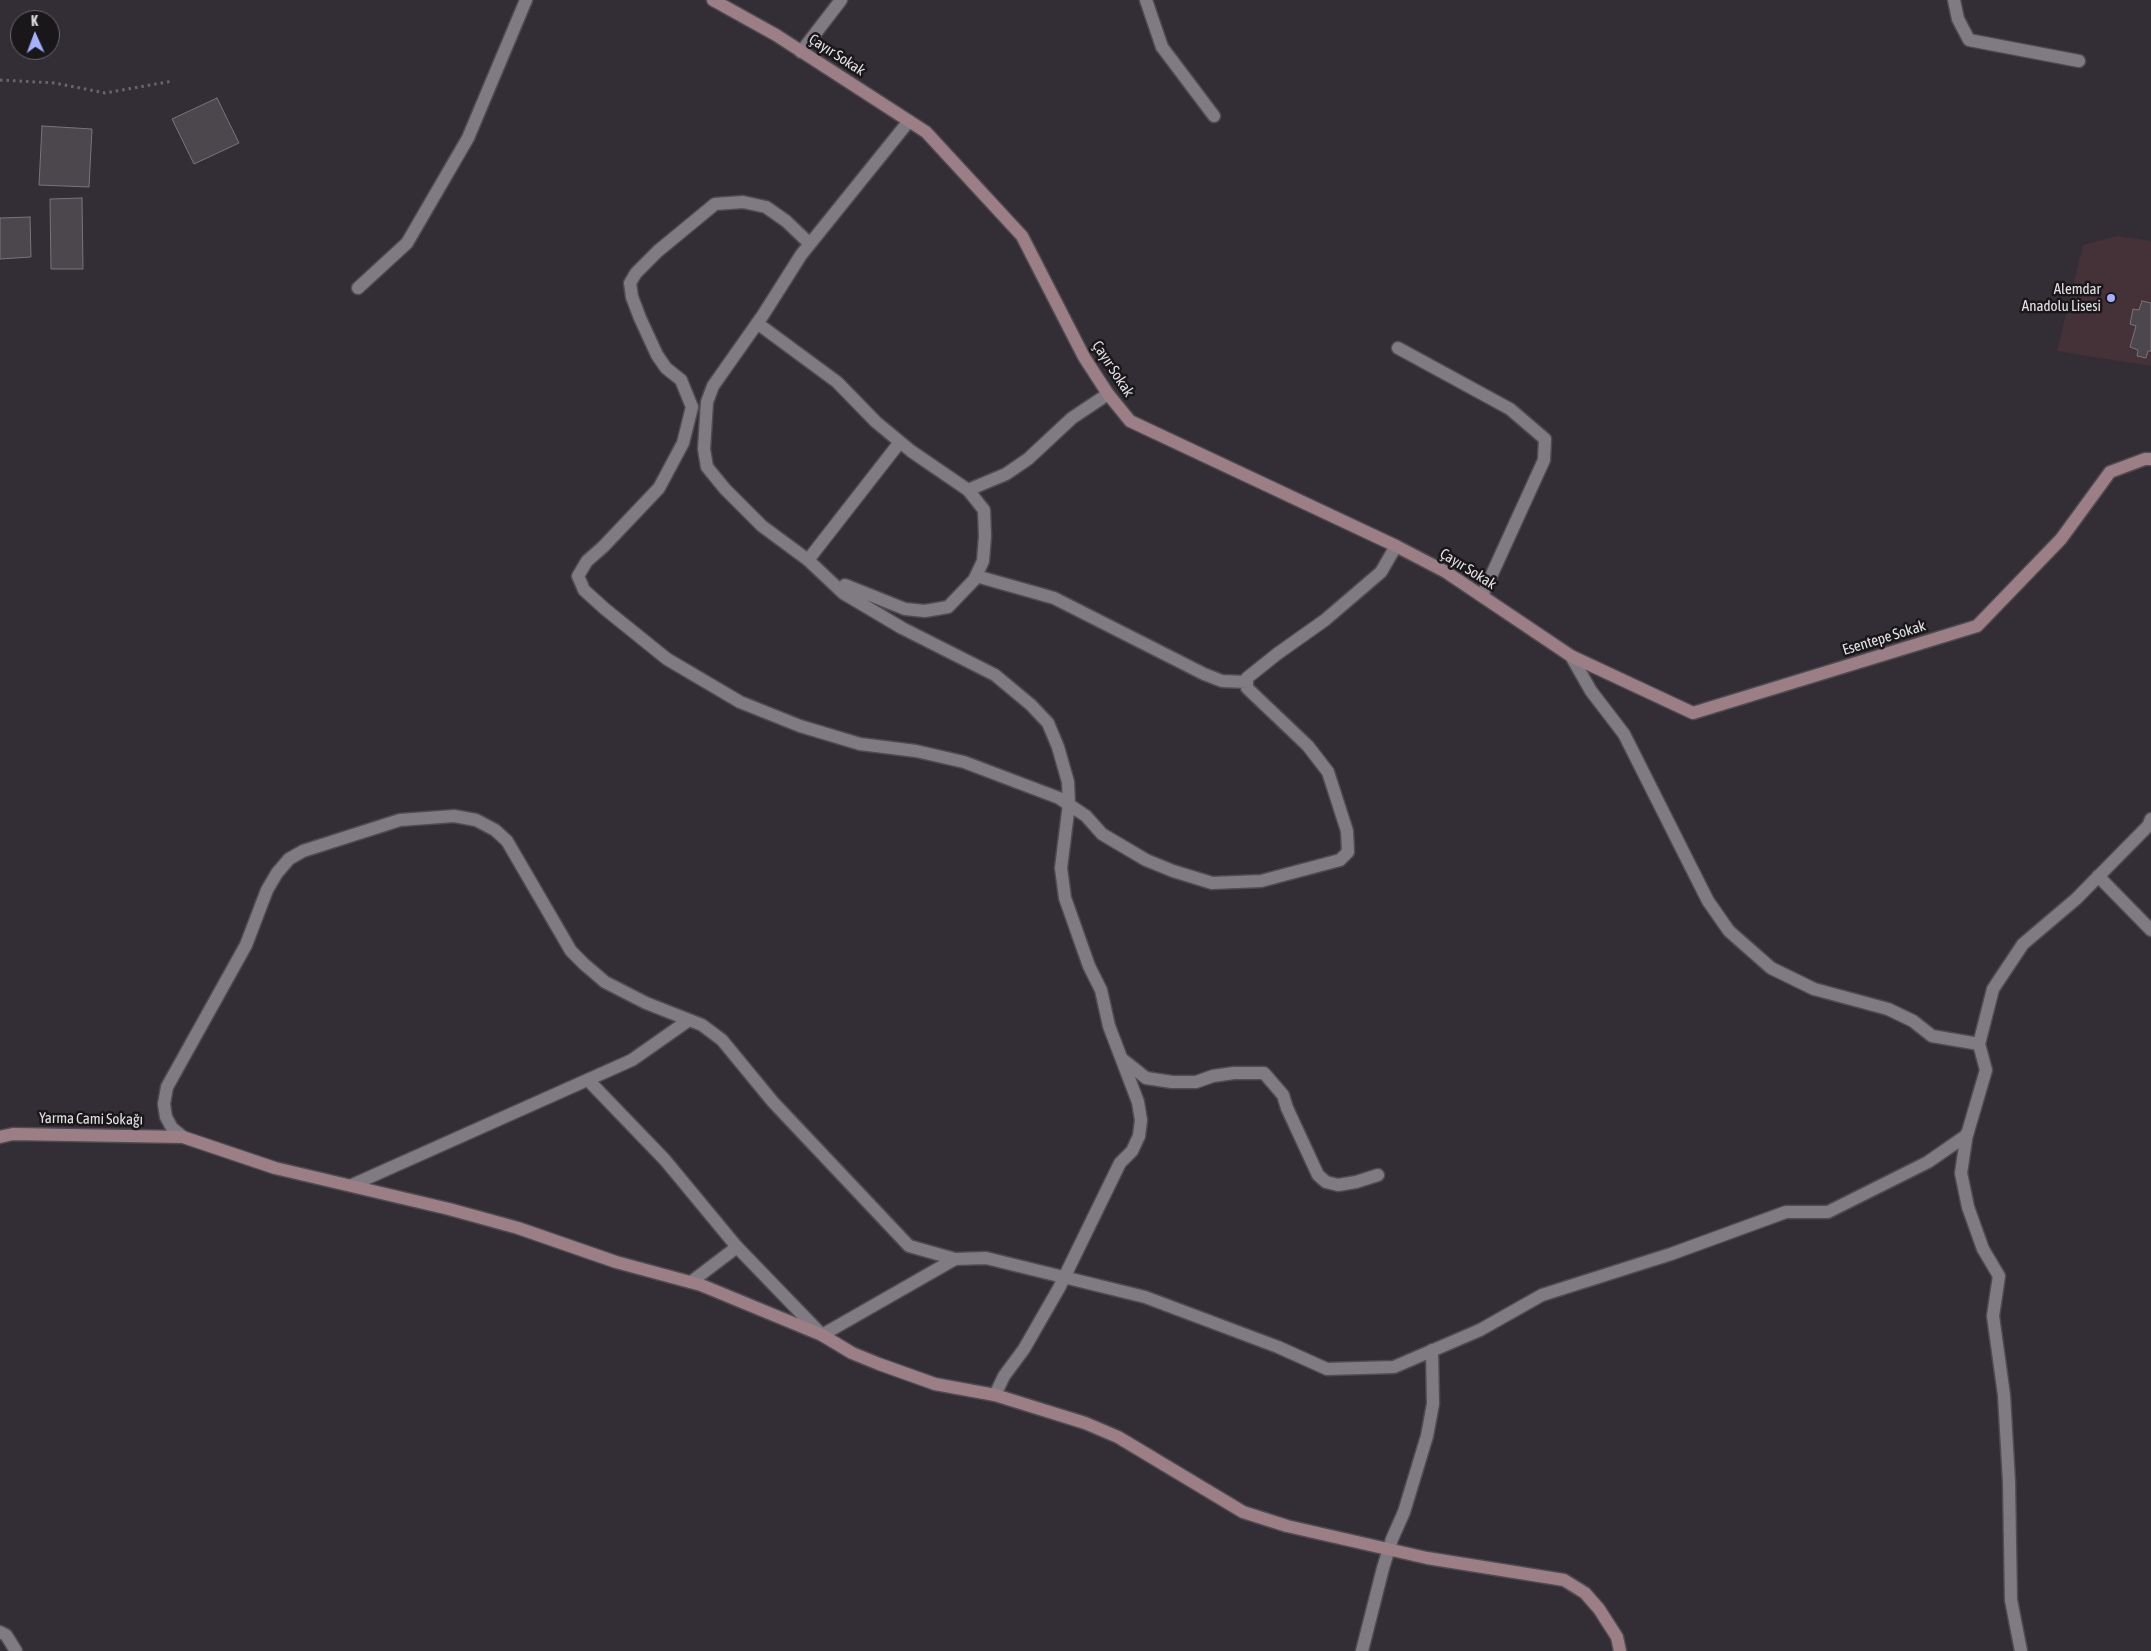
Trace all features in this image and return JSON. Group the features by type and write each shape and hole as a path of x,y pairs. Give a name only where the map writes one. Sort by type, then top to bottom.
{"street":[{"path":"358,288 407,243 450,170 468,138 526,0"},
{"path":"801,52 841,0"},
{"path":"1146,0 1162,47 1214,116"},
{"path":"1954,0 1958,19 1969,40 2079,61"},
{"name":"Çayır Sokak","path":"719,1 926,132 1022,236 1084,357 1108,394 1130,421 1396,546 1446,572 1571,656"},
{"path":"909,121 810,244 713,386 707,402 704,448 707,467 725,489 762,526 808,560 843,593 902,628 995,674 1031,705 1048,723 1058,747 1068,782 1069,804 1061,868 1065,898 1089,966 1101,990 1120,1057 1138,1102 1141,1120 1140,1136 1132,1151 1120,1163 1037,1329 1004,1376 995,1395"},
{"path":"810,244 786,221 766,208 743,202 715,204 658,251 636,273 630,283 632,297 640,318 657,354 666,368 681,380 692,406 683,443 659,488 616,534 587,560 578,576 584,590 667,659 740,702 800,726 860,744 916,751 964,762 1059,798 1086,816 1102,834 1146,860 1212,883 1261,881 1340,860 1348,852 1347,831 1328,772 1308,746 1247,688 1247,678 1256,669 1325,620 1381,572 1396,546"},
{"path":"757,323 837,382 876,422 900,442 943,475 968,490 984,510 985,536 983,561 976,576 948,607 925,611 905,609 879,601 825,576"},
{"path":"1398,348 1510,409 1545,438 1544,460 1482,596"},
{"path":"968,490 1006,474 1028,459 1072,418 1108,394"},
{"path":"808,560 900,442"},
{"name":"Esentepe Sokak","path":"1571,656 1693,713 1977,626 2062,539 2110,472 2145,459 2151,459"},
{"path":"976,576 1054,598 1204,674 1222,681 1247,682"},
{"path":"1571,656 1591,691 1624,734 1699,884 1730,931 1771,968 1814,989 1888,1009 1913,1021 1932,1036 1979,1044"},
{"path":"182,1137 172,1128 166,1117 164,1104 167,1087 246,945 267,890 277,873 289,859 303,851 400,820 454,816 476,820 495,830 507,841 567,944 584,964 605,982 646,1003 702,1025 722,1040 773,1102 909,1246 955,1259 986,1258 1145,1297 1278,1347 1327,1369 1394,1367 1480,1330 1542,1295 1671,1254 1786,1212 1828,1212 1928,1162 1967,1133"},
{"path":"2021,1651 2011,1600 2009,1482 2005,1405 1993,1316 1999,1276 1983,1250 1968,1207 1961,1173 1967,1133 1986,1070 1979,1044 1994,989 2023,944 2076,899 2148,826 2151,819"},
{"path":"2098,876 2151,930"},
{"path":"352,1185 632,1060 689,1020"},
{"path":"1120,1057 1146,1078 1172,1082 1196,1082 1213,1076 1234,1073 1264,1073 1283,1095 1286,1108 1318,1175 1326,1182 1338,1185 1378,1175"},
{"path":"588,1080 665,1160 737,1247 822,1335 955,1259"},
{"name":"Yarma Cami Sokağı","path":"0,1137 13,1134 182,1137 276,1168 352,1185 501,1223 616,1262 690,1282 822,1335 852,1353 878,1364 935,1384 995,1395 1032,1405 1118,1437 1243,1512 1287,1526 1427,1558 1564,1580 1585,1593 1599,1609 1617,1637 1620,1651"},
{"path":"690,1282 737,1247"},
{"path":"1362,1651 1389,1548 1404,1512 1426,1436 1433,1404 1432,1350"},
{"path":"0,1632 6,1635 16,1651"}],"path":[{"path":"0,80 55,83 105,93 173,81"}],"shaded area":[{"name":"Alemdar Anadolu Lisesi","path":"2117,236 2151,241 2151,366 2057,351 2083,245"}],"building":[{"path":"217,98 239,143 194,164 172,119"},
{"path":"42,126 92,129 89,187 39,185"},
{"path":"82,198 83,269 51,269 50,199"},
{"path":"30,217 31,257 0,259 0,218"},
{"path":"2142,301 2151,303 2151,351 2148,351 2146,358 2137,356 2138,350 2130,347 2136,326 2130,324 2133,309 2139,310"}],"place":[{"name":"Alemdar Anadolu Lisesi","path":"2111,298"}]}
